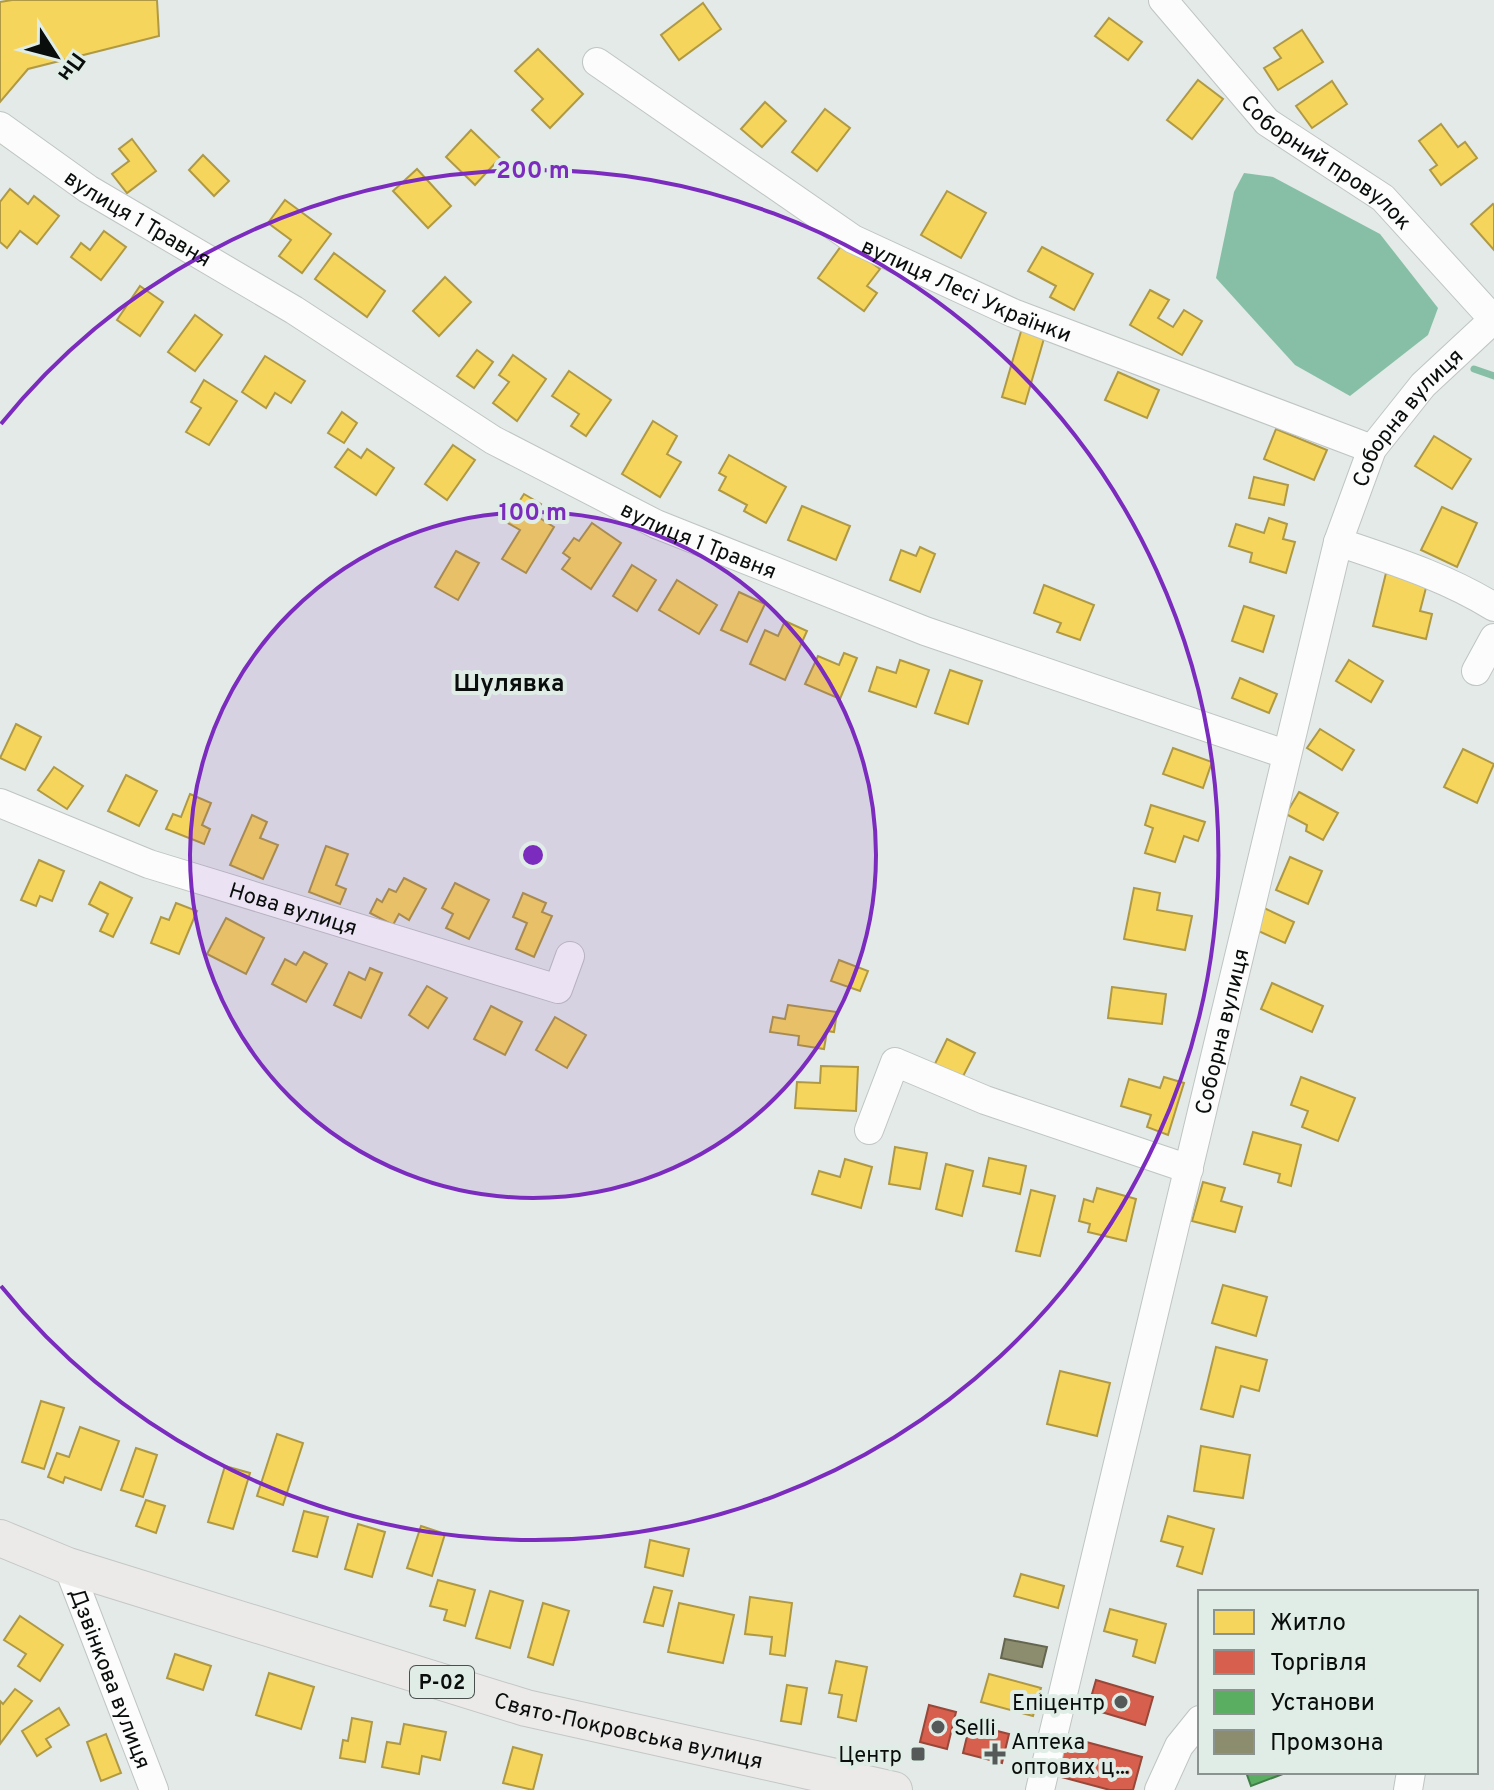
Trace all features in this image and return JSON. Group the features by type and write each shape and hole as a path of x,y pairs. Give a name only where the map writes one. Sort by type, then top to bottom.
{"main road":[{"name":"Свято-Покровська вулиця","path":"0,1538 68,1566 526,1708 894,1790"}],"street":[{"name":"Соборний провулок","path":"1163,0 1267,122 1383,198 1494,319"},
{"name":"вулиця Лесі Українки","path":"597,62 853,239 1013,313 1372,449"},
{"name":"вулиця 1 Травня","path":"0,126 88,189 294,310 493,440 656,524 925,631 1285,754"},
{"name":"Соборна вулиця","path":"1040,1790 1338,542 1372,449 1423,385 1494,319"},
{"path":"1338,542 1472,593 1494,607"},
{"path":"1476,671 1494,638"},
{"name":"Нова вулиця","path":"0,803 149,864 558,989 570,956"},
{"path":"869,1130 895,1062 985,1100 1189,1169"},
{"name":"Дзвінкова вулиця","path":"68,1566 154,1790"},
{"path":"1159,1790 1179,1746 1198,1722"}],"shaded area":[{"path":"1244,173 1273,177 1380,234 1438,308 1428,335 1350,396 1295,365 1216,278 1234,192"}],"building: Житло":[{"path":"157,0 159,36 28,69 0,102 0,2"},
{"path":"703,3 721,29 679,60 661,35"},
{"path":"1109,18 1142,42 1128,60 1095,36"},
{"path":"1302,30 1323,62 1278,90 1264,68 1281,58 1274,48"},
{"path":"538,49 583,94 550,128 532,110 543,99 515,71"},
{"path":"1198,80 1223,99 1192,139 1167,120"},
{"path":"1332,81 1347,104 1312,128 1296,106"},
{"path":"765,102 786,121 762,147 741,129"},
{"path":"825,109 850,128 817,171 792,152"},
{"path":"1441,124 1458,147 1465,142 1477,158 1441,185 1430,170 1437,165 1419,141"},
{"path":"471,130 500,158 475,185 446,157"},
{"path":"132,139 156,171 127,193 112,174 129,161 119,149"},
{"path":"203,155 229,181 214,196 189,170"},
{"path":"417,169 451,206 428,228 393,191"},
{"path":"10,189 28,204 34,196 59,216 37,244 20,231 7,248 0,242 0,202"},
{"path":"947,191 986,213 961,258 921,235"},
{"path":"285,200 331,234 302,273 279,256 291,240 268,223"},
{"path":"1494,205 1494,250 1471,224"},
{"path":"104,231 126,247 101,280 71,257 81,243 90,250"},
{"path":"844,242 880,269 867,286 877,293 864,311 818,278"},
{"path":"1042,247 1093,274 1074,310 1050,297 1056,286 1028,271"},
{"path":"334,253 385,291 367,317 315,279"},
{"path":"445,277 471,302 439,336 413,311"},
{"path":"140,286 163,302 140,336 117,320"},
{"path":"1150,290 1169,300 1158,318 1173,327 1184,310 1202,321 1182,355 1130,325"},
{"path":"195,315 222,335 195,371 168,352"},
{"path":"1022,328 1045,335 1025,404 1002,397"},
{"path":"477,350 493,362 474,388 457,376"},
{"path":"513,355 546,379 517,421 493,403 509,382 499,375"},
{"path":"265,356 305,381 291,403 275,393 266,408 242,392"},
{"path":"569,371 611,400 586,436 571,426 579,414 552,396"},
{"path":"1118,372 1159,390 1147,418 1105,400"},
{"path":"204,380 237,401 209,445 186,432 201,408 191,402"},
{"path":"342,412 357,423 344,443 328,433"},
{"path":"653,421 677,436 667,454 681,462 660,497 622,474"},
{"path":"1276,429 1327,450 1314,480 1264,459"},
{"path":"1434,436 1471,459 1452,489 1415,466"},
{"path":"453,445 475,460 447,500 425,484"},
{"path":"348,449 361,458 367,449 394,468 376,495 335,467"},
{"path":"729,455 786,487 766,523 744,511 747,505 719,490 726,477 719,473"},
{"path":"1254,477 1288,485 1284,505 1249,498"},
{"path":"524,494 541,504 535,515 554,527 526,573 502,559 520,530 506,522"},
{"path":"802,506 850,526 836,560 788,540"},
{"path":"1442,507 1477,523 1457,567 1421,550"},
{"path":"1269,518 1287,524 1283,539 1295,542 1286,573 1250,562 1252,553 1229,546 1236,524 1264,533"},
{"path":"592,523 621,543 591,589 562,569 570,558 563,553 574,538 579,541"},
{"path":"920,547 935,554 920,592 890,580 901,550 916,556"},
{"path":"456,551 479,563 458,600 435,587"},
{"path":"632,565 656,580 637,611 613,596"},
{"path":"1386,573 1427,584 1420,611 1432,614 1426,639 1373,626"},
{"path":"677,580 717,605 699,634 659,610"},
{"path":"1044,585 1094,605 1080,640 1057,632 1061,623 1034,613"},
{"path":"739,592 765,604 747,642 721,630"},
{"path":"1244,606 1274,616 1263,652 1232,641"},
{"path":"785,621 807,631 785,680 750,664 765,630 778,636"},
{"path":"844,653 857,658 840,699 805,684 818,656 839,665"},
{"path":"900,660 929,670 916,707 869,691 877,667 896,673"},
{"path":"1349,660 1383,681 1371,702 1336,681"},
{"path":"950,670 982,681 968,724 935,713"},
{"path":"1240,678 1277,694 1269,713 1232,698"},
{"path":"16,724 41,737 25,770 0,758"},
{"path":"1320,729 1354,750 1342,770 1307,748"},
{"path":"1173,748 1212,762 1203,788 1163,774"},
{"path":"1463,749 1494,764 1477,803 1444,787"},
{"path":"54,767 83,786 67,809 38,790"},
{"path":"126,775 157,791 139,826 108,811"},
{"path":"1299,792 1338,813 1323,840 1306,831 1307,825 1286,814"},
{"path":"190,794 211,803 202,825 210,829 204,844 166,829 173,814 181,817"},
{"path":"1151,805 1205,822 1198,841 1184,836 1175,862 1145,853 1153,828 1145,825"},
{"path":"252,815 267,822 260,838 278,845 263,879 230,865"},
{"path":"326,846 348,854 336,885 346,889 340,904 309,892"},
{"path":"1290,857 1322,871 1308,904 1276,890"},
{"path":"39,860 64,871 52,901 40,896 36,906 21,900"},
{"path":"404,878 426,889 409,920 399,914 393,925 370,913 377,899 382,902 389,889 396,892"},
{"path":"100,882 132,898 113,937 100,931 108,914 89,904"},
{"path":"455,883 489,900 469,939 446,928 453,914 442,908"},
{"path":"1134,888 1160,893 1157,910 1192,916 1185,950 1124,939"},
{"path":"523,893 546,903 542,912 552,916 534,957 516,949 527,923 513,917"},
{"path":"176,903 197,911 179,954 151,943 161,917 169,920"},
{"path":"1264,908 1294,922 1285,943 1254,929"},
{"path":"226,918 264,938 246,974 207,954"},
{"path":"304,952 327,964 306,1002 272,984 285,959 296,965"},
{"path":"839,960 868,971 860,991 831,981"},
{"path":"370,968 382,973 361,1018 334,1005 349,972 365,980"},
{"path":"1272,983 1323,1006 1312,1032 1261,1009"},
{"path":"427,986 447,998 428,1028 409,1015"},
{"path":"1112,987 1166,994 1162,1024 1108,1018"},
{"path":"788,1005 837,1012 834,1032 827,1031 824,1049 798,1045 799,1036 770,1032 773,1017 785,1019"},
{"path":"491,1006 522,1022 505,1055 474,1039"},
{"path":"555,1017 586,1035 567,1068 536,1050"},
{"path":"947,1039 975,1053 957,1088 930,1074"},
{"path":"821,1066 858,1067 856,1111 795,1108 797,1082 820,1083"},
{"path":"1164,1077 1184,1083 1168,1135 1147,1127 1151,1115 1121,1106 1129,1079 1160,1088"},
{"path":"1301,1077 1355,1098 1338,1141 1302,1127 1308,1111 1291,1105"},
{"path":"1253,1132 1301,1145 1291,1186 1278,1182 1280,1174 1244,1164"},
{"path":"895,1147 927,1153 920,1189 889,1184"},
{"path":"989,1158 1026,1166 1020,1194 983,1186"},
{"path":"845,1159 872,1167 861,1208 812,1194 819,1171 840,1177"},
{"path":"946,1164 973,1171 962,1216 936,1209"},
{"path":"1203,1182 1225,1188 1221,1201 1242,1207 1235,1232 1192,1221"},
{"path":"1097,1188 1136,1199 1126,1241 1088,1232 1090,1224 1079,1221 1084,1199 1093,1202"},
{"path":"1031,1190 1055,1196 1040,1256 1016,1251"},
{"path":"1223,1285 1267,1297 1256,1336 1212,1323"},
{"path":"1216,1347 1267,1360 1259,1391 1241,1386 1233,1417 1201,1409"},
{"path":"1060,1371 1110,1383 1097,1436 1047,1424"},
{"path":"41,1401 64,1408 44,1469 22,1462"},
{"path":"80,1427 119,1441 101,1490 65,1477 63,1483 48,1477 57,1453 69,1457"},
{"path":"277,1434 303,1443 283,1505 257,1496"},
{"path":"1201,1446 1250,1455 1243,1498 1194,1491"},
{"path":"136,1448 157,1455 143,1497 121,1490"},
{"path":"225,1466 250,1473 233,1529 208,1522"},
{"path":"146,1500 165,1506 156,1533 136,1526"},
{"path":"304,1511 328,1517 317,1557 293,1551"},
{"path":"1168,1516 1214,1529 1202,1574 1177,1566 1183,1547 1161,1541"},
{"path":"358,1524 385,1532 372,1577 345,1569"},
{"path":"421,1526 445,1534 432,1576 407,1568"},
{"path":"650,1540 689,1549 683,1576 645,1567"},
{"path":"1021,1574 1064,1586 1058,1608 1014,1596"},
{"path":"438,1580 475,1590 465,1626 444,1620 447,1610 430,1606"},
{"path":"654,1587 672,1591 663,1626 644,1622"},
{"path":"490,1591 523,1601 510,1648 476,1638"},
{"path":"750,1597 792,1603 785,1656 770,1654 772,1637 745,1634"},
{"path":"543,1603 569,1611 553,1665 528,1657"},
{"path":"679,1603 734,1615 723,1663 668,1652"},
{"path":"1110,1609 1166,1624 1155,1663 1133,1656 1137,1640 1104,1631"},
{"path":"20,1616 63,1645 40,1681 18,1666 26,1654 4,1640"},
{"path":"175,1654 211,1666 203,1690 167,1678"},
{"path":"836,1661 867,1667 856,1721 838,1717 842,1695 829,1693"},
{"path":"269,1673 314,1687 301,1729 256,1715"},
{"path":"989,1674 1041,1688 1033,1716 981,1702"},
{"path":"787,1685 807,1688 801,1724 781,1721"},
{"path":"15,1689 32,1701 0,1744 0,1701 3,1704"},
{"path":"59,1708 69,1725 46,1739 51,1747 37,1756 22,1731"},
{"path":"352,1718 372,1722 365,1762 340,1758 343,1740 348,1741"},
{"path":"404,1724 446,1732 440,1760 422,1756 419,1774 382,1767 387,1742 400,1744"},
{"path":"106,1734 121,1773 101,1781 87,1742"},
{"path":"513,1747 542,1755 533,1790 503,1783"}],"building: Торгівля":[{"name":"Епіцентр","path":"1096,1680 1153,1697 1145,1725 1088,1708"},
{"name":"Selli","path":"929,1705 956,1712 947,1749 920,1742"},
{"path":"970,1724 1009,1734 1002,1763 963,1753"},
{"path":"1064,1736 1142,1757 1133,1790 1110,1790 1054,1775"}],"building: Установи":[{"path":"1247,1774 1283,1774 1251,1786"}],"building: Промзона":[{"path":"1005,1639 1047,1647 1042,1667 1001,1658"}],"waterway":[{"path":"1474,369 1494,376"}],"place":[{"name":"Епіцентр","path":"1121,1702"},
{"name":"Selli","path":"938,1727"},
{"name":"Центр","path":"918,1754"},
{"name":"Аптека оптових ц...","path":"995,1754"}],"district":[{"name":"Шулявка","path":"509,683"}]}
